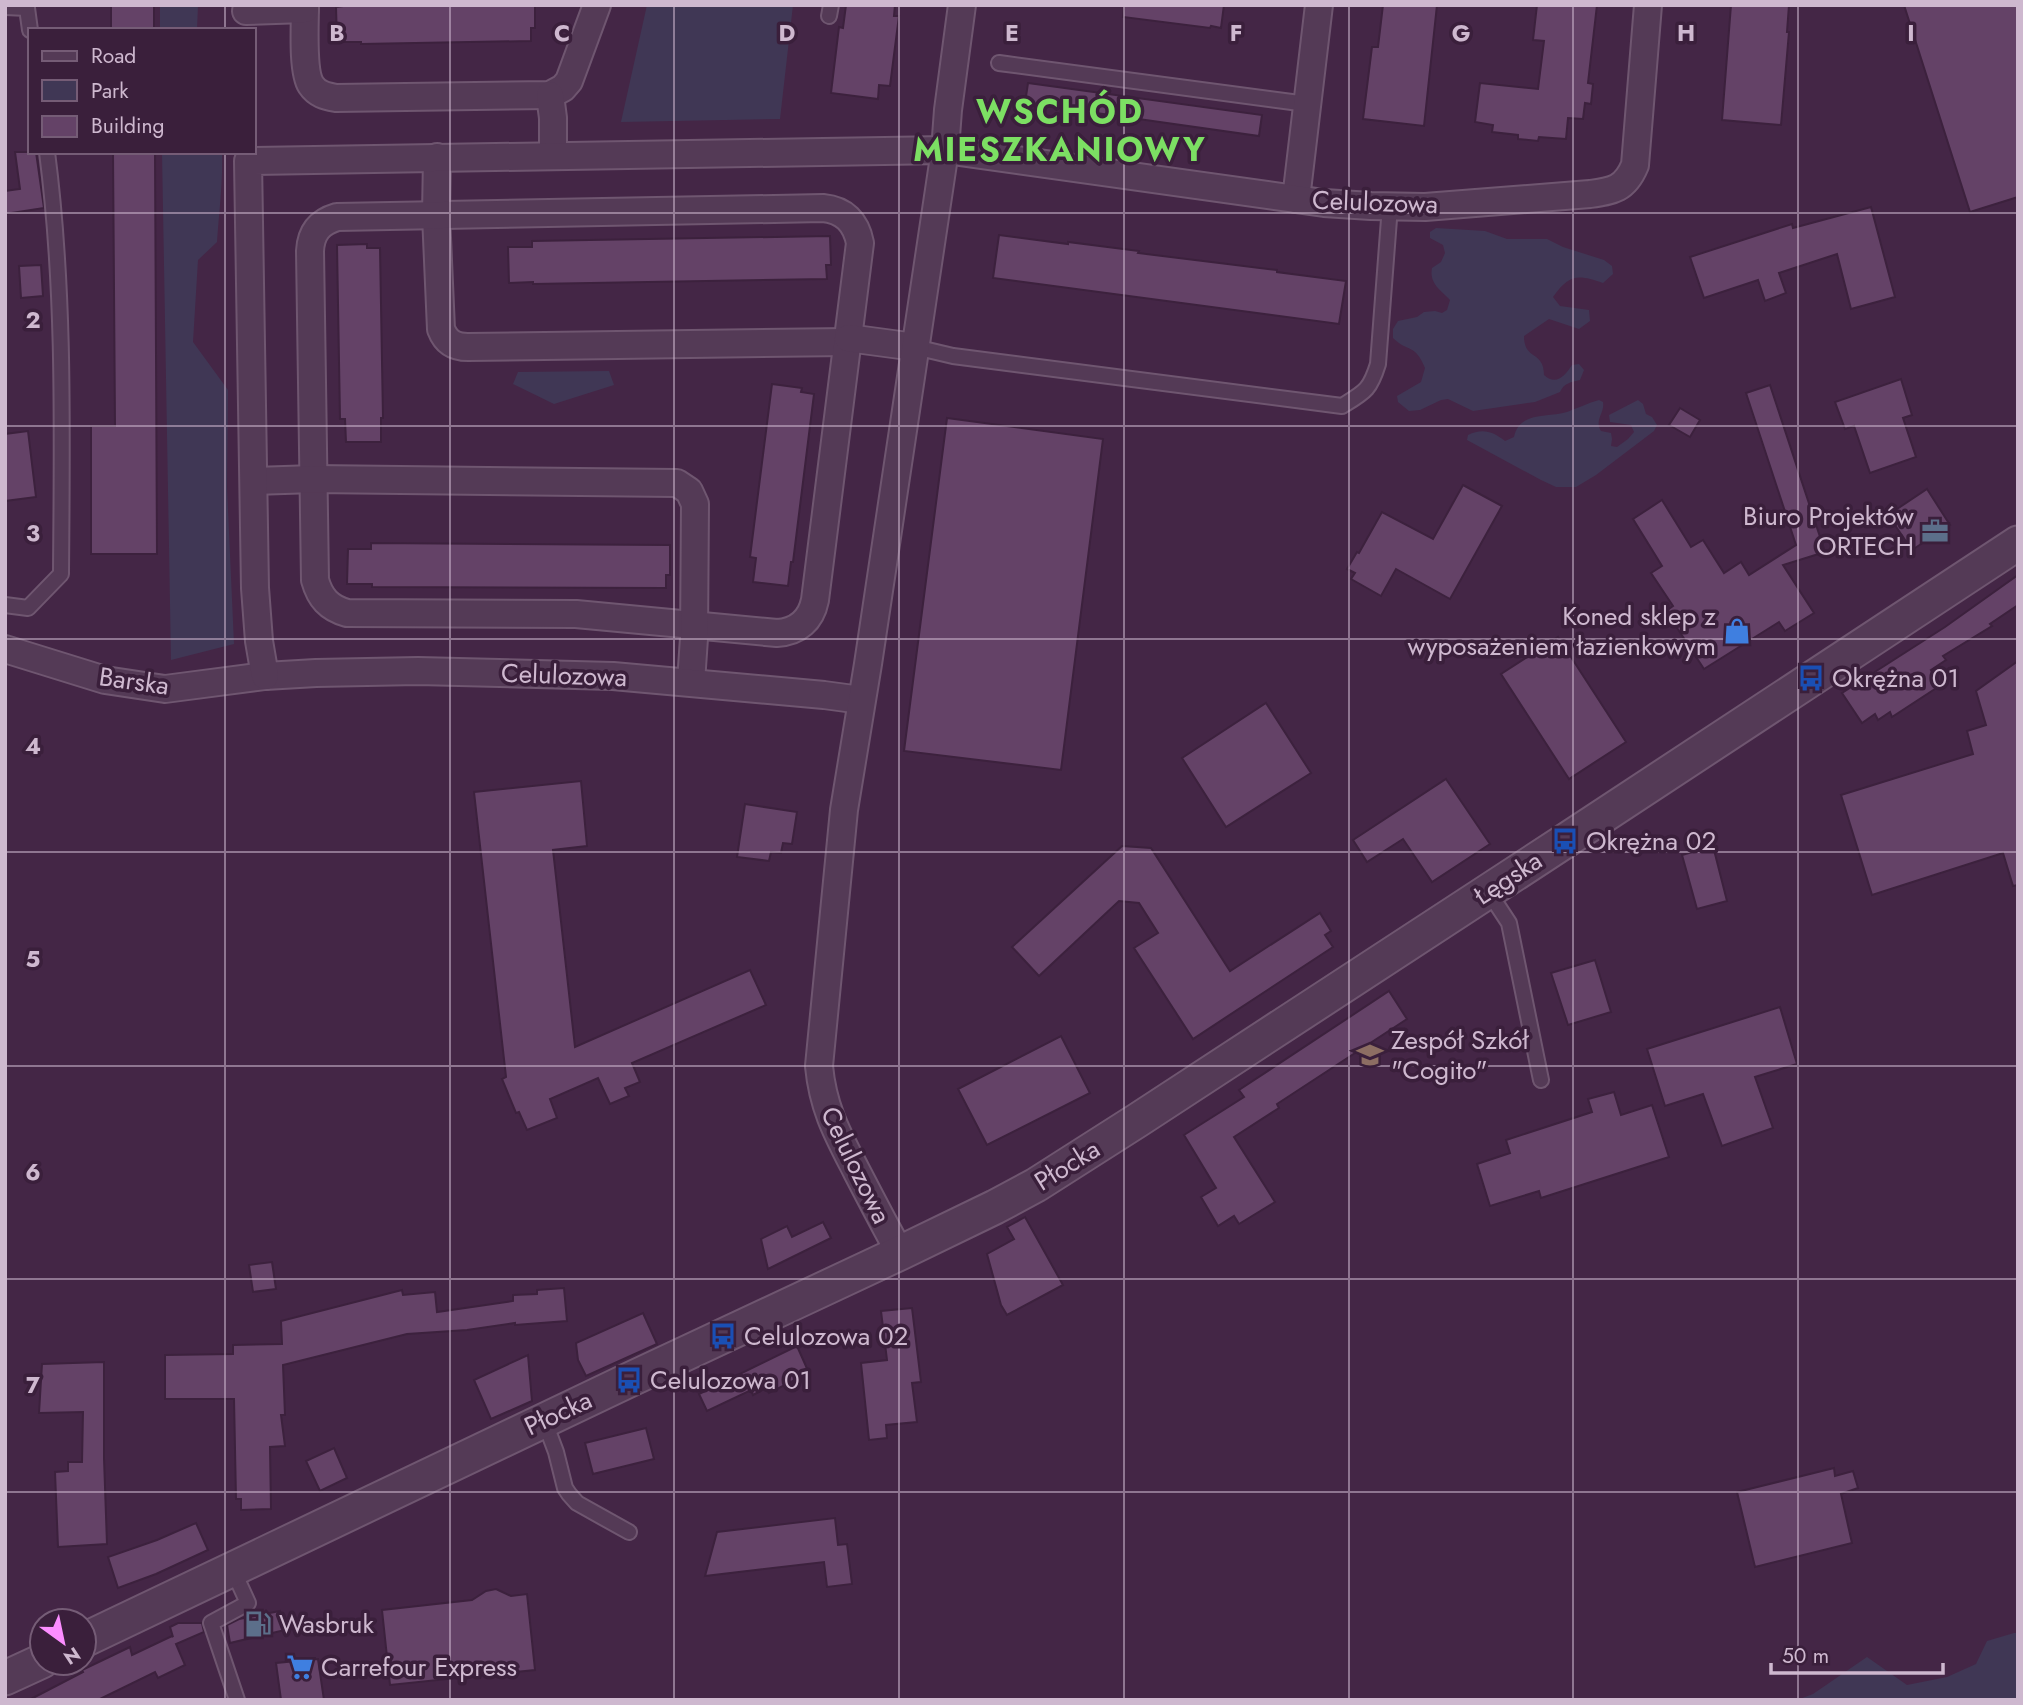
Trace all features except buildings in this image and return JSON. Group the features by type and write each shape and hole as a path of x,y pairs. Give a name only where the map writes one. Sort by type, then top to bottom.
{"street":[{"path":"246,15 305,7 307,76 313,88 325,96 349,98 550,95 564,88 569,81 597,5"},
{"name":"Celulozowa","path":"900,1253 831,1121 821,1089 818,1066 848,779 854,758 945,150 962,5"},
{"path":"1296,199 1319,5"},
{"name":"Celulozowa","path":"945,150 1348,204 1426,207 1608,192 1622,185 1631,176 1635,165 1648,5"},
{"path":"550,95 554,155"},
{"path":"265,676 259,641 256,588 248,157 945,150"},
{"path":"437,157 436,215 441,329 448,341 461,347 848,340 915,346"},
{"path":"832,209 851,221 859,235 860,243 816,600 811,615 796,629 785,632 576,614 347,613 330,606 322,597 315,580 310,242 319,226 337,217 436,215 832,209"},
{"path":"254,481 314,479 677,483 689,491 695,504 691,682"},
{"name":"Łęgska","path":"1138,1120 2018,542"},
{"name":"Barska","path":"5,649 105,680 165,689 265,676"},
{"name":"Celulozowa","path":"265,676 431,671 612,676 862,700"},
{"name":"Płocka","path":"98,1633 995,1207 1036,1185 1138,1120"}],"lane":[{"path":"5,7 27,8 30,28"},
{"path":"999,63 1307,104"},
{"path":"5,606 28,608 61,574 61,395 55,210 47,154"},
{"path":"915,346 953,356 1342,406 1365,392 1374,379 1378,363 1390,206"},
{"path":"1488,891 1509,923 1541,1080"},
{"path":"544,1420 569,1494 577,1503 629,1532"},
{"path":"232,1569 248,1604 211,1622 237,1700"}],"green space":[{"path":"160,5 198,5 197,28 160,28"},
{"path":"647,5 793,5 780,119 621,122"},
{"path":"162,154 222,154 217,242 198,260 193,342 228,390 227,487 234,644 171,660"},
{"path":"1436,228 1485,231 1507,239 1547,239 1604,260 1612,266 1613,274 1603,283 1587,278 1575,278 1564,284 1553,297 1560,306 1589,310 1590,321 1579,329 1549,319 1524,336 1527,349 1541,362 1544,375 1556,380 1572,365 1579,364 1584,370 1580,380 1568,383 1560,392 1535,402 1473,411 1448,399 1420,410 1409,411 1398,402 1397,396 1421,382 1425,368 1414,351 1393,338 1393,329 1398,321 1417,317 1424,312 1442,313 1447,310 1450,300 1432,278 1432,268 1441,262 1445,253 1443,245 1430,238 1430,232"},
{"path":"609,371 614,385 554,404 513,384 518,372"},
{"path":"1599,400 1603,402 1603,406 1599,427 1601,431 1611,433 1611,446 1617,447 1634,432 1631,425 1610,422 1609,415 1638,400 1643,404 1646,414 1652,417 1657,425 1654,431 1576,487 1556,487 1467,440 1468,435 1483,431 1505,441 1514,437 1517,429 1528,419 1567,412"},
{"path":"2018,1633 2018,1700 1797,1700 1813,1694 1867,1657 1907,1685 1947,1677 1976,1664 1987,1641"}],"place":[{"name":"Biuro Projektów ORTECH","path":"1935,531"},
{"name":"Koned sklep z wyposażeniem łazienkowym","path":"1737,631"},
{"name":"Okrężna 01","path":"1811,678"},
{"name":"Okrężna 02","path":"1565,841"},
{"name":"Zespół Szkół \"Cogito\"","path":"1370,1055"},
{"name":"Celulozowa 02","path":"723,1336"},
{"name":"Celulozowa 01","path":"629,1380"},
{"name":"Wasbruk","path":"258,1624"},
{"name":"Carrefour Express","path":"300,1667"}],"district":[{"name":"WSCHÓD MIESZKANIOWY","path":"1060,130"}]}
